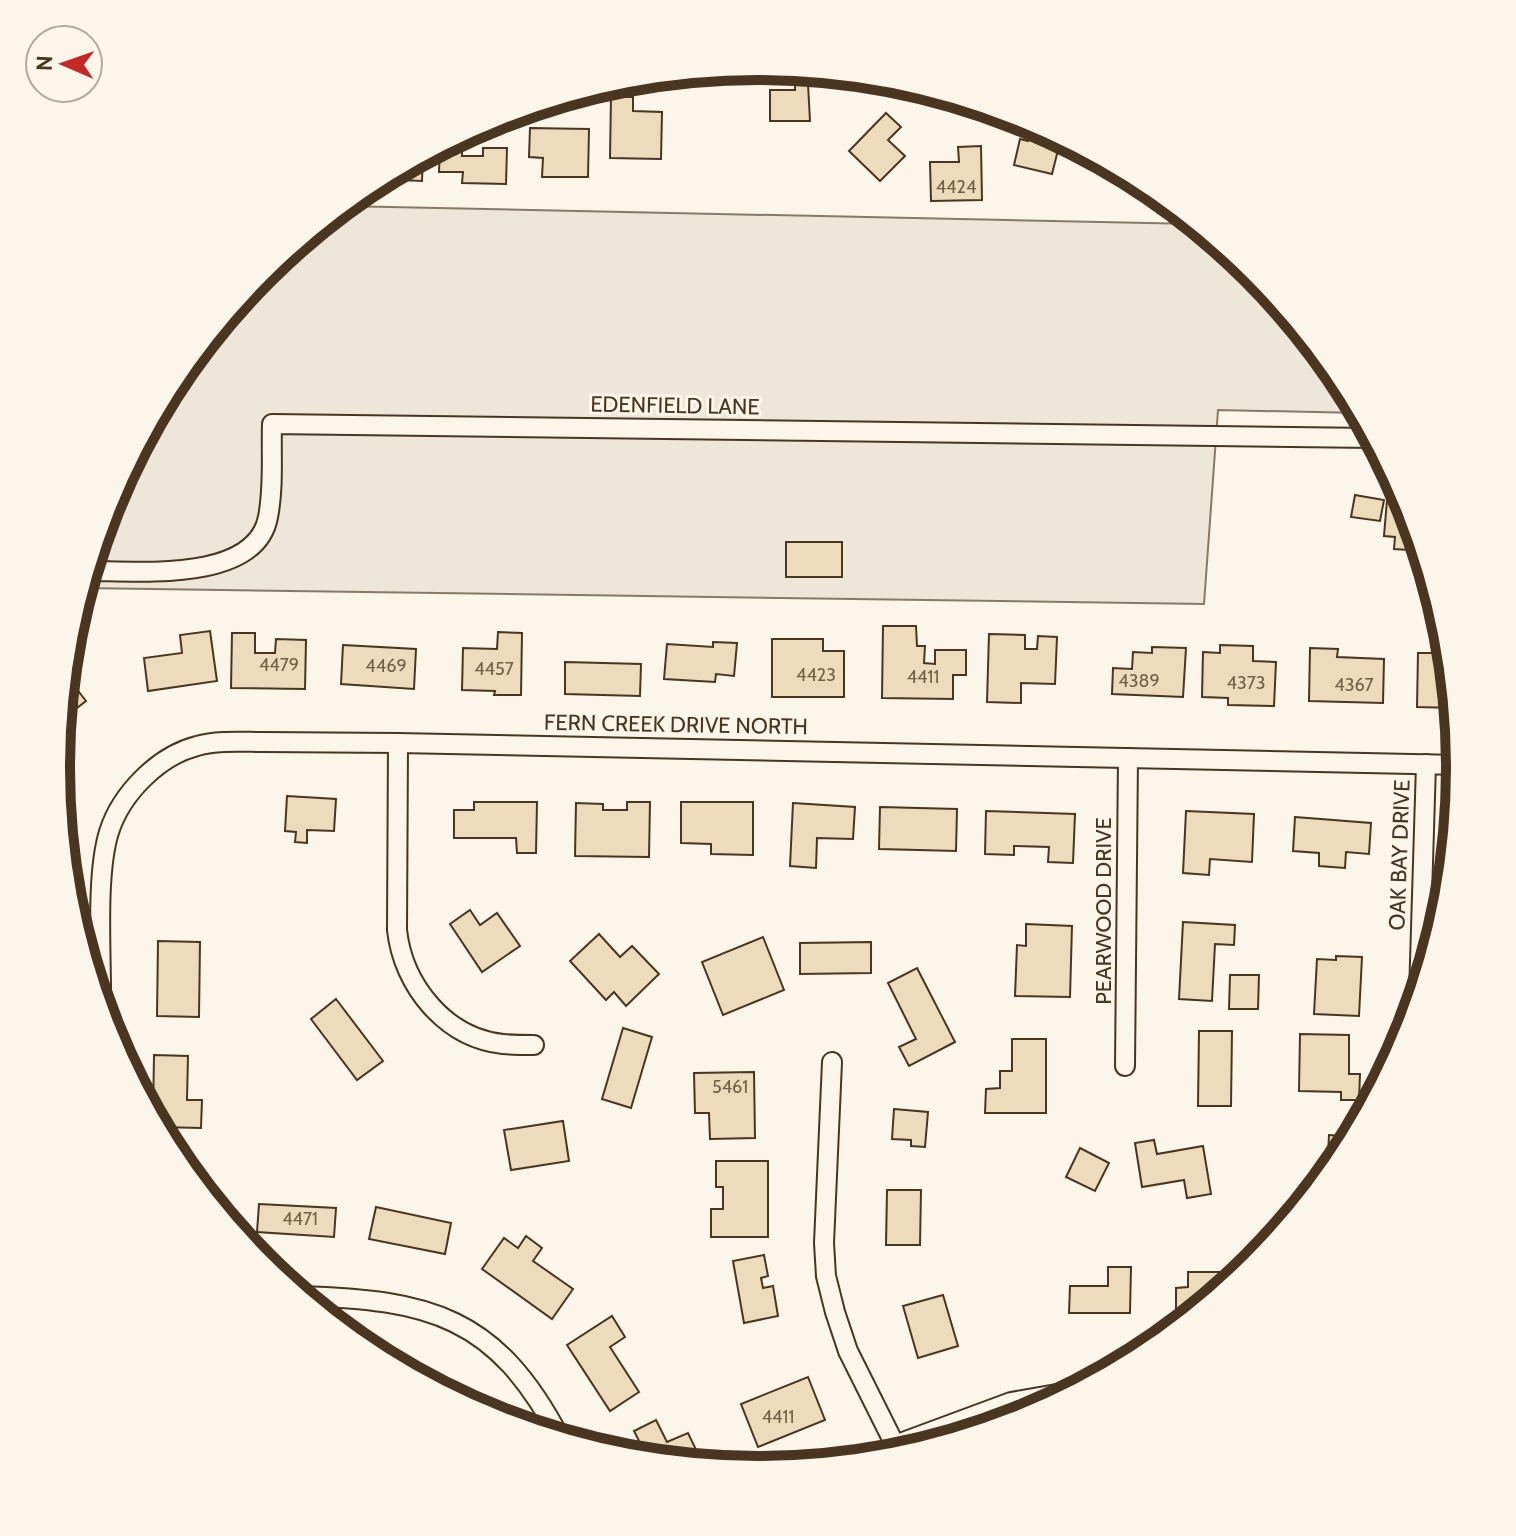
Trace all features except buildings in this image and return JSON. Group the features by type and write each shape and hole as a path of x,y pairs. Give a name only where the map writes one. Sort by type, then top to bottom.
{"street":[{"name":"EDENFIELD LANE","path":"99,571 175,571 224,563 254,543 268,519 272,424 1361,438"},
{"name":"FERN CREEK DRIVE NORTH","path":"102,973 104,856 117,813 142,779 179,752 199,745 236,742 398,743 1446,765"},
{"path":"398,743 397,930 399,950 407,971 424,1000 471,1035 500,1044 534,1045"},
{"name":"PEARWOOD DRIVE","path":"1125,1066 1128,758"},
{"name":"OAK BAY DRIVE","path":"1420,955 1426,764"},
{"path":"832,1062 824,1243 826,1276 848,1351 894,1443"},
{"path":"319,1297 391,1302 460,1323 496,1348 522,1376 553,1424"},
{"path":"914,1438 1011,1402 1034,1398"}],"shaded area":[{"path":"361,206 1179,224 1212,251 1275,314 1304,349 1347,413 1218,410 1204,604 94,588 122,505 162,424 212,349 245,310 250,310 250,305 304,251"}]}
